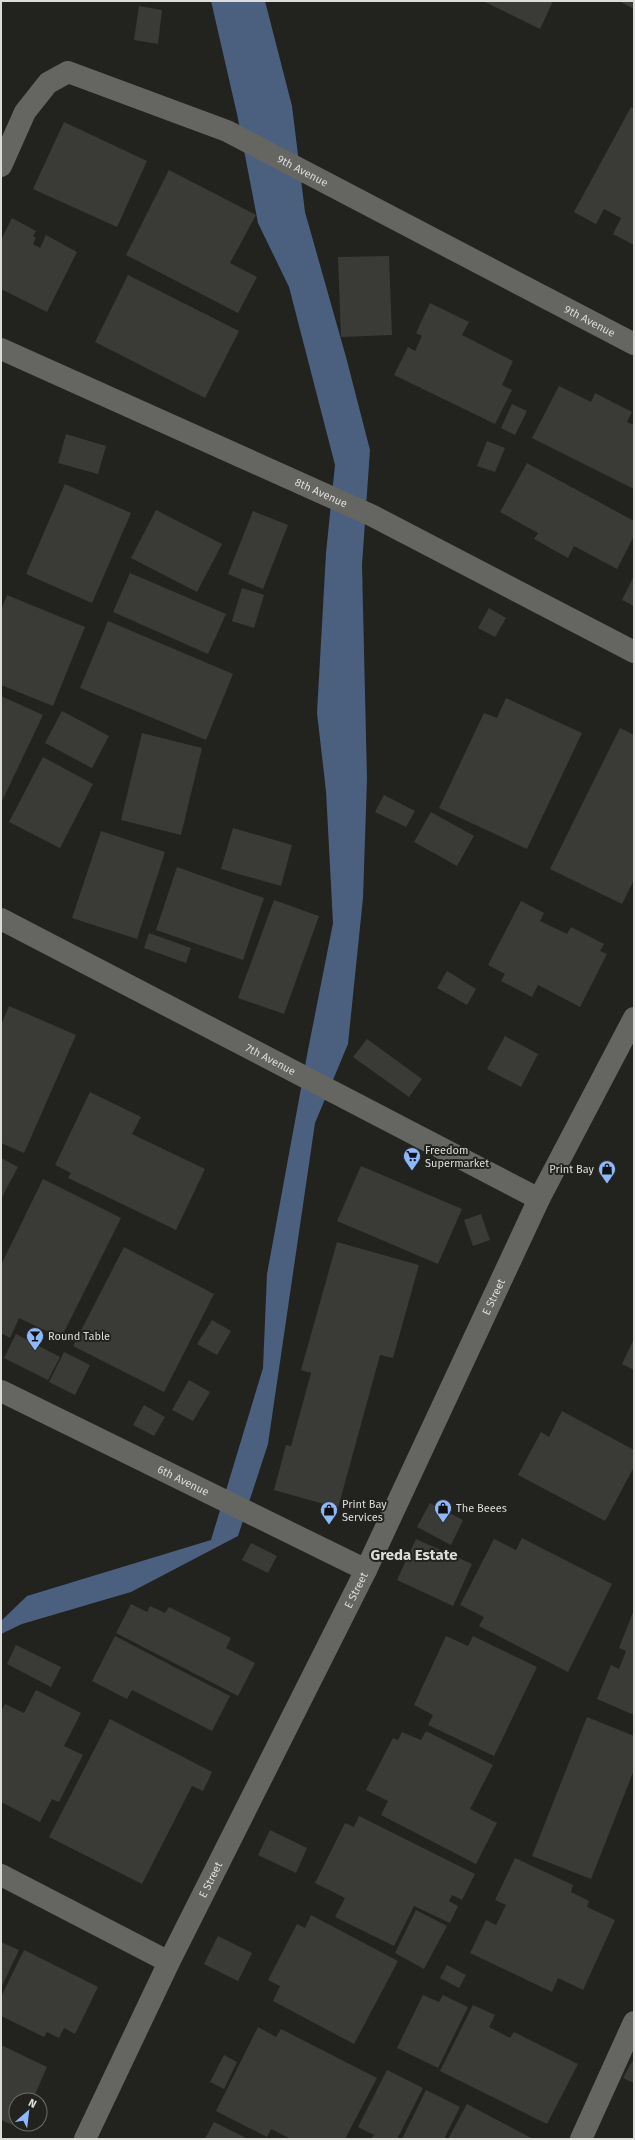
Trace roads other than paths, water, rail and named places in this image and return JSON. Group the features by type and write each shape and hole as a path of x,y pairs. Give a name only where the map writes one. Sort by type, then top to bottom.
{"street":[{"name":"9th Avenue","path":"1,166 25,112 48,83 68,72 227,131 634,344"},
{"name":"8th Avenue","path":"1,349 371,515 634,652"},
{"name":"7th Avenue","path":"1,919 539,1199"},
{"name":"E Street","path":"85,2139 169,1962 366,1570 539,1199 634,1018"},
{"name":"6th Avenue","path":"1,1390 366,1570"},
{"path":"1,1875 169,1962"},
{"path":"581,2139 634,2022"}],"water":[{"path":"211,1 265,1 292,106 305,212 346,357 370,450 362,565 367,779 363,898 348,1044 315,1123 268,1444 238,1536 131,1592 22,1624 1,1634 1,1621 27,1596 211,1540 263,1368 267,1274 333,923 326,791 317,713 326,553 335,465 289,287 258,223 237,114"}],"place":[{"name":"Freedom Supermarket","path":"412,1171"},
{"name":"Print Bay","path":"607,1184"},
{"name":"Round Table","path":"35,1351"},
{"name":"The Beees","path":"443,1523"},
{"name":"Print Bay Services","path":"329,1525"}],"district":[{"name":"Greda Estate","path":"414,1555"}]}
